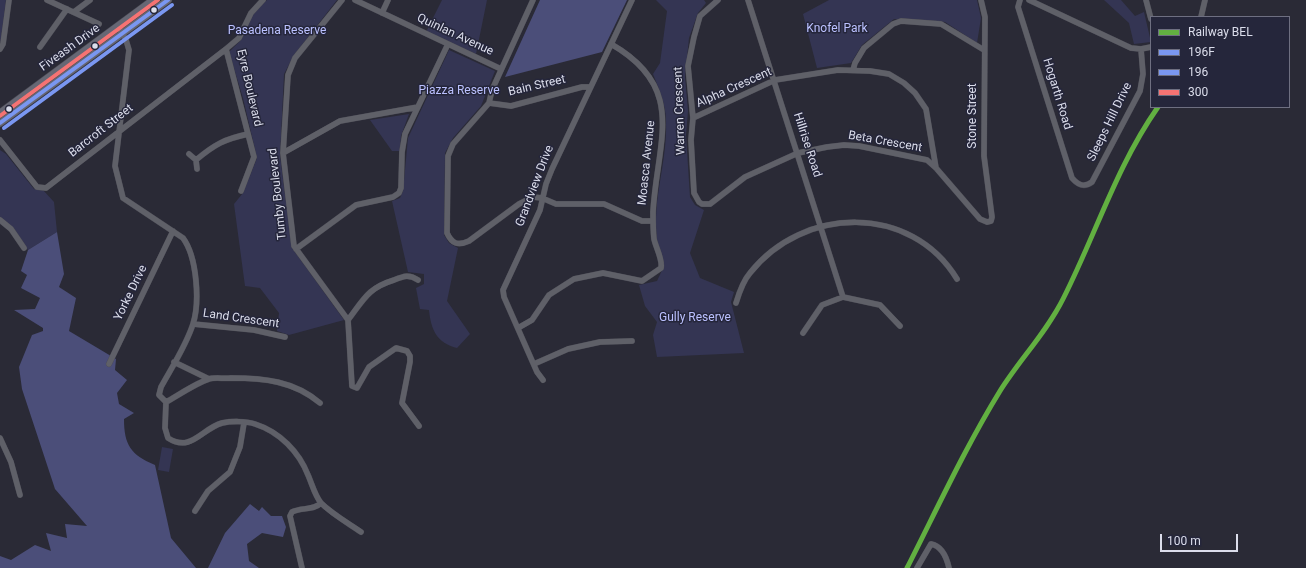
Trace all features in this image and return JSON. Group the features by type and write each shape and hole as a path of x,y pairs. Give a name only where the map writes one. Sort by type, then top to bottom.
{"main road":[{"name":"Fiveash Drive","path":"0,113 153,0"},
{"name":"Fiveash Drive","path":"0,123 168,0"}],"street":[{"path":"0,49 3,44 9,0"},
{"path":"47,0 99,24"},
{"path":"74,12 90,0"},
{"name":"Eyre Boulevard","path":"241,191 254,157 226,49 239,38 251,13 263,0"},
{"name":"Tumby Boulevard","path":"342,0 295,58 288,74 283,153 296,249 348,320"},
{"name":"Quinlan Avenue","path":"355,0 501,69"},
{"path":"382,13 388,0"},
{"path":"533,0 492,90 489,103 453,144 448,156 447,233 450,239 455,244 462,245 519,204 533,197 542,198 556,204 604,204 642,221 653,221"},
{"name":"Grandview Drive","path":"543,380 534,364 504,297 503,290 540,210 542,198 552,169 632,0"},
{"name":"Warren Crescent","path":"702,204 694,194 690,140 693,118 688,66 700,16 718,0"},
{"name":"Hillrise Road","path":"748,0 775,80 843,297"},
{"name":"Stone Street","path":"980,219 987,222 991,221 992,217 984,156 985,16 981,0"},
{"name":"Hogarth Road","path":"1020,0 1018,6 1072,178 1078,185 1087,186"},
{"path":"1030,0 1131,48 1141,49 1150,47"},
{"path":"1146,0 1150,16"},
{"path":"1201,16 1205,0"},
{"path":"40,47 67,10"},
{"path":"853,70 855,63 864,48 893,24 901,21 941,24 984,50"},
{"path":"118,26 123,34 129,50 118,131 115,166 123,198 183,238 188,245 197,283 193,324 161,387 159,395 166,402 165,428 168,438 175,443 187,443 221,424 234,422 255,424 268,430 292,447 304,464 321,503 361,532"},
{"path":"296,249 356,205 399,194 401,188 402,152 405,134 448,44"},
{"name":"Moasca Avenue","path":"518,328 532,320 549,295 574,279 603,273 642,281 659,271 662,266 654,238 653,221 662,138 663,122 661,99 647,71 612,44"},
{"name":"Barcroft Street","path":"1,142 37,187 46,188 226,49"},
{"name":"Sleeps Hill Drive","path":"1087,186 1092,182 1140,91 1143,74 1141,49"},
{"name":"Alpha Crescent","path":"693,118 775,80 838,70 889,74 904,82 915,93 926,109 936,168"},
{"name":"Bain Street","path":"489,103 511,106 582,87 590,88"},
{"path":"283,153 340,121 418,107"},
{"path":"196,160 212,146 222,141 248,134"},
{"name":"Beta Crescent","path":"702,204 714,202 734,183 798,153 844,145 859,146 927,160 936,168 980,219"},
{"path":"189,154 196,160 197,169"},
{"path":"0,220 11,229 24,248"},
{"path":"736,303 749,274 767,255 799,236 821,227 843,222 864,223 903,230 919,238 933,249 958,279"},
{"name":"Yorke Drive","path":"109,364 173,231"},
{"path":"418,280 411,276 406,276 379,285 366,295 348,320 352,386 357,388 369,366 396,348 407,351 410,356 410,362 402,403 419,426"},
{"path":"803,333 822,305 843,297 880,305 900,326"},
{"name":"Land Crescent","path":"193,324 254,330 285,337"},
{"path":"534,364 568,349 600,342 632,341"},
{"path":"174,362 209,379"},
{"path":"166,402 209,379 259,378 279,382 310,394 320,403"},
{"path":"195,511 208,491 230,472 240,447 244,423"},
{"path":"0,438 12,462 20,495"},
{"path":"302,568 290,516 292,512 296,510 308,509 321,503"},
{"path":"917,568 931,544 937,547 944,554 949,568"}],"green space":[{"path":"0,0 6,0 0,46"},
{"name":"Pasadena Reserve","path":"267,0 337,0 294,55 284,74 280,156 292,248 344,320 289,335 277,331 279,313 260,288 245,286 234,204 243,193 257,158 243,98 229,52 241,40 254,12"},
{"path":"442,0 487,0 476,54 426,32"},
{"name":"Gully Reserve","path":"656,0 704,0 706,3 698,13 689,38 685,77 688,111 686,135 690,197 695,205 704,210 690,253 700,278 734,292 731,302 744,353 657,357 653,335 657,322 645,306 639,285 657,281 664,266 658,247 656,211 666,140 666,115 662,97 653,74 660,63 667,11"},
{"name":"Knofel Park","path":"829,0 977,0 981,18 977,43 945,22 894,19 862,45 851,63 817,68 803,14"},
{"path":"1104,0 1121,0 1135,16 1144,12 1150,42 1134,44 1129,23"},
{"name":"Piazza Reserve","path":"449,50 495,71 481,106 453,138 445,153 444,235 449,243 458,248 447,301 470,334 457,348 444,343 436,335 431,324 429,310 420,309 416,288 424,284 424,274 408,272 392,201 400,198 403,191 408,138"},
{"path":"409,114 401,136 400,151 392,151 370,120"},
{"path":"0,150 6,154 34,189 43,190 54,202 57,232 28,250 9,224 0,217"},
{"path":"162,447 173,449 169,472 158,470"}],"shaded area":[{"path":"540,0 627,0 602,52 505,77"},
{"path":"57,232 64,274 59,287 76,298 69,331 116,359 115,370 127,380 117,393 119,404 134,413 124,419 125,436 127,442 135,453 155,465 171,538 196,568 0,568 0,556 11,560 35,545 51,551 46,533 67,538 65,524 87,526 55,489 22,389 19,367 32,335 43,331 43,328 14,310 35,309 40,298 21,288 27,275 21,271 28,250"},
{"path":"250,504 259,511 262,507 271,516 282,516 286,527 283,537 262,533 247,544 249,561 259,568 208,568 225,533"}],"rail line":[{"name":"BEL","path":"907,568 963,456 987,413 1008,379 1041,335 1063,299 1118,177 1143,130 1157,108"}],"transit line":[{"name":"300","path":"0,116 158,0"},
{"name":"196F","path":"0,123 168,0"},
{"name":"196","path":"4,128 172,5"}]}
